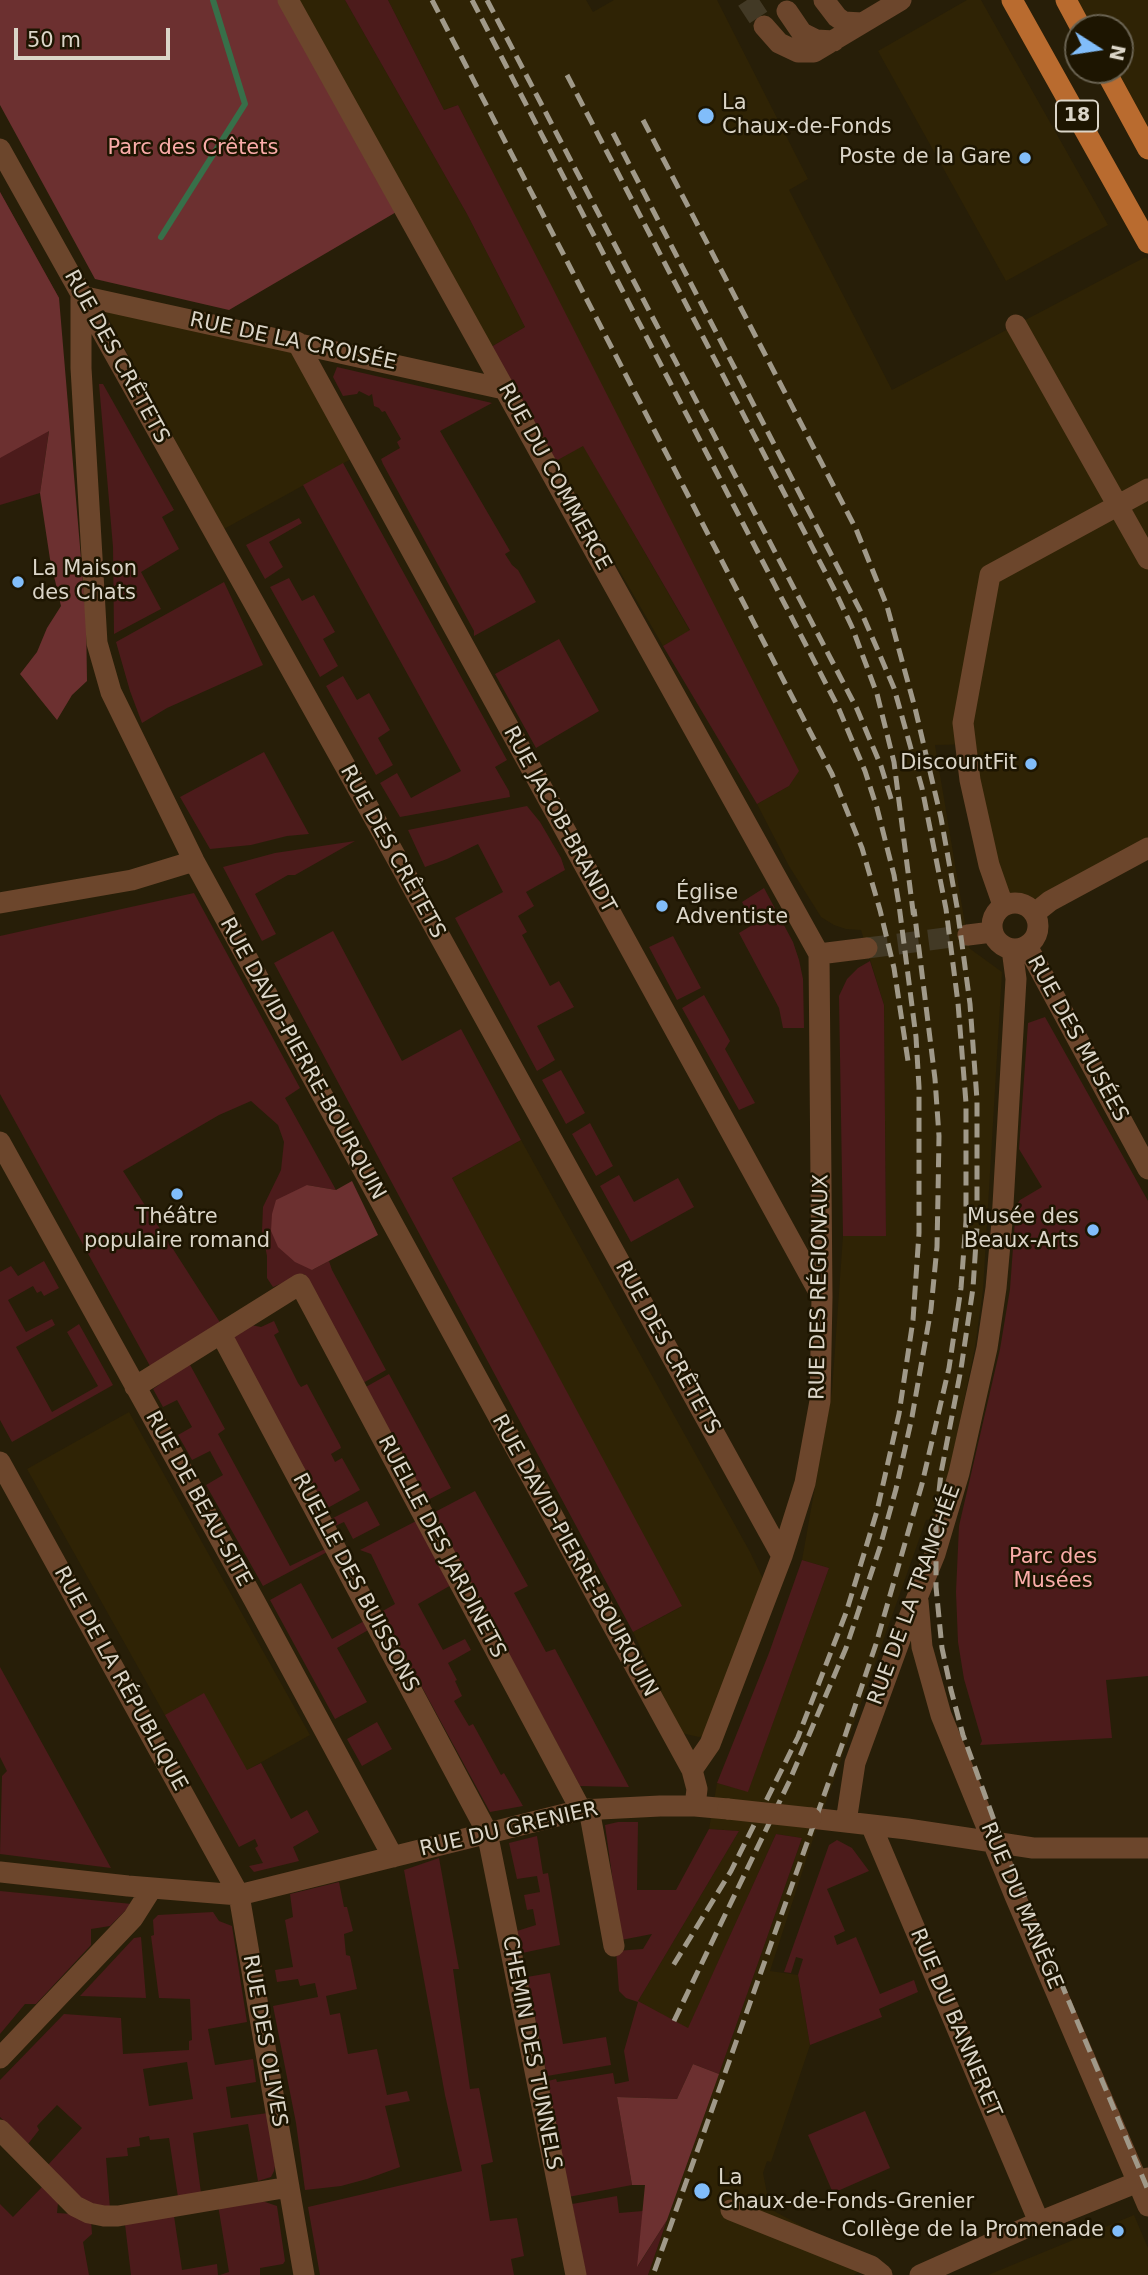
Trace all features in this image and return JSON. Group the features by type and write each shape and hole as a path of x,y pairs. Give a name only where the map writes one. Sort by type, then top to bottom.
{"main road":[{"name":"18","path":"1012,0 1146,235"},
{"name":"18","path":"1113,84 1148,149"}],"street":[{"name":"RUE DU COMMERCE","path":"288,0 820,954"},
{"path":"824,0 844,22 862,23"},
{"path":"764,26 779,43 799,52 814,52 901,0"},
{"path":"787,11 802,33 816,40 834,41"},
{"name":"RUE DES CRÊTETS","path":"0,149 381,830 782,1556"},
{"name":"RUE DE LA CROISÉE","path":"81,296 504,388"},
{"name":"RUE DAVID-PIERRE-BOURQUIN","path":"81,296 81,368 97,643 111,692 194,861 692,1770"},
{"path":"1016,326 1148,559"},
{"name":"RUE JACOB-BRANDT","path":"297,342 822,1297"},
{"path":"1003,905 989,865 970,780 964,723 990,575 1148,489"},
{"path":"1035,913 1050,901 1145,857"},
{"path":"0,903 132,880 194,861"},
{"path":"1013,902 1024,904 1035,913 1038,920 1037,935 1019,948 999,943 992,932 993,916 1003,905 1013,902"},
{"path":"968,935 992,932"},
{"path":"820,954 867,948"},
{"name":"RUE DES MUSÉES","path":"1019,948 1148,1169"},
{"name":"RUE DE LA TRANCHÉE","path":"846,1822 855,1763 935,1554 959,1473 987,1348 1002,1222 1019,948"},
{"name":"RUE DES RÉGIONAUX","path":"692,1770 710,1744 782,1556 805,1483 820,1401 820,954"},
{"name":"RUE DE BEAU-SITE","path":"0,1142 393,1857"},
{"name":"RUELLE DES JARDINETS","path":"220,1334 300,1284 585,1809 614,1946"},
{"path":"135,1387 220,1334"},
{"name":"RUELLE DES BUISSONS","path":"220,1334 487,1832"},
{"name":"RUE DE LA RÉPUBLIQUE","path":"1,1464 239,1895"},
{"name":"RUE DU MANÈGE","path":"918,1599 922,1647 942,1715 993,1841 1143,2180 1148,2206"},
{"path":"692,1770 697,1789 695,1806"},
{"name":"RUE DU GRENIER","path":"0,1871 239,1895 585,1809 695,1806 871,1825 1033,1848 1148,1848"},
{"name":"RUE DU BANNERET","path":"871,1825 1039,2222"},
{"name":"CHEMIN DES TUNNELS","path":"487,1832 576,2275"},
{"path":"0,2058 133,1919 152,1888"},
{"name":"RUE DES OLIVES","path":"239,1895 304,2275"},
{"path":"0,2130 75,2206 89,2213 118,2216 289,2187"},
{"path":"920,2275 1039,2222 1143,2180"},
{"path":"731,2210 871,2266 882,2275"}],"shaded area":[{"path":"296,0 345,0 467,214 525,327 491,347"},
{"path":"388,0 586,0 593,12 614,0 717,0 808,179 789,190 892,390 1130,265 1146,257 1148,260 1148,838 1036,904 1013,911 1003,883 980,783 975,744 935,745 969,948 1002,972 983,1290 975,1347 940,1518 926,1520 813,1839 770,1971 798,1975 810,2045 771,2162 767,2161 763,2173 770,2209 871,2263 854,2275 648,2275 802,1838 776,1834 688,2029 638,2001 739,1831 709,1829 717,1783 748,1791 829,1568 802,1560 832,1391 843,1236 886,1236 884,1005 861,930 846,929 821,917 789,866 757,804 789,786 798,771 458,105 444,110"},
{"name":"Poste de la Gare","path":"967,0 981,0 1108,225 1006,281 878,51"},
{"path":"1077,0 1148,0 1148,129 1123,84 1134,84 1134,14 1084,14"},
{"path":"102,307 293,347 353,458 224,529"},
{"path":"583,445 690,631 663,646 556,461"},
{"path":"521,1140 764,1581 706,1735 699,1737 681,1733 633,1632 681,1607 452,1178"},
{"path":"129,1412 310,1735 208,1792 27,1469"},
{"name":"Collège de la Promenade","path":"1134,2215 1148,2248 1148,2275 988,2275"}],"green space":[{"name":"Parc des Crêtets","path":"0,0 278,0 398,211 229,310 95,279 0,105"},
{"path":"345,0 388,0 444,110 458,105 547,277 799,771 789,786 757,804 663,646 690,630 583,446 556,461 491,347 525,327 467,214"},
{"path":"0,192 59,298 49,430 40,493 0,505"},
{"path":"0,192 59,298 86,618 87,681 72,695 57,720 20,674 37,652 47,628 61,606 50,559 40,493 49,431 0,458"},
{"path":"337,367 492,403 440,431 510,551 505,554 518,570 536,602 474,636 474,631 381,459 400,448 397,442 401,439 385,411 382,412 374,406 372,394 369,396 359,391 357,394 343,396 333,377"},
{"path":"99,384 103,384 174,510 162,517 179,549 141,572 161,609 114,634 113,547"},
{"path":"343,463 507,760 495,767 510,797 400,817 380,783 397,773 411,798 461,771 303,485"},
{"path":"299,518 302,523 269,542 283,567 265,579 246,545"},
{"path":"289,578 302,601 314,595 335,632 323,639 338,666 320,677 270,587"},
{"path":"224,582 263,665 167,708 142,723 116,642"},
{"path":"559,639 599,711 536,748 495,674"},
{"path":"343,676 357,700 369,693 390,730 378,738 393,765 376,775 326,686"},
{"path":"264,752 309,834 287,836 251,845 210,849 180,797"},
{"path":"527,806 540,822 565,870 526,892 534,906 518,916 527,932 522,935 550,986 559,981 574,1007 537,1026 555,1060 537,1071 455,918 503,892 478,844 425,867 408,830"},
{"path":"355,841 255,894 276,934 262,941 223,867 275,853"},
{"path":"764,888 793,942 799,960 803,979 804,1028 783,1028 779,1008 739,933 754,924 742,902"},
{"path":"194,893 300,1088 285,1098 336,1190 307,1185 312,1270 329,1261 386,1370 363,1383 304,1274 273,1287 267,1278 267,1256 262,1231 263,1207 281,1170 284,1142 278,1125 251,1101 219,1115 123,1171 221,1324 150,1366 0,1094 0,936"},
{"path":"333,931 402,1061 461,1029 521,1140 452,1178 682,1606 633,1632 274,963"},
{"path":"673,936 701,988 677,1000 649,947"},
{"path":"870,961 884,1005 886,1236 843,1236 839,996 847,979"},
{"path":"704,995 730,1041 725,1049 755,1103 739,1110 682,1008"},
{"name":"Parc des Musées","path":"1045,1017 1148,1201 1148,1676 1106,1680 1112,1738 980,1745 982,1741 964,1679 958,1642 956,1592 959,1526 1000,1349 1010,1289 1016,1206 1020,1200 1042,1187 1019,1149 1028,1023"},
{"path":"561,1070 585,1113 566,1124 542,1080"},
{"path":"590,1123 613,1166 596,1176 572,1134"},
{"path":"619,1175 634,1202 678,1178 694,1207 631,1242 600,1186"},
{"path":"352,1181 378,1235 312,1270 295,1262 278,1247 271,1231 276,1200 307,1185 336,1190"},
{"path":"44,1261 59,1288 44,1296 41,1291 37,1293 33,1286 8,1300 26,1332 52,1319 55,1325 16,1347 52,1412 98,1386 67,1332 79,1324 113,1385 12,1442 0,1420 0,1272 11,1266 18,1276"},
{"path":"274,1321 279,1332 274,1335 298,1383 301,1387 307,1384 340,1445 341,1448 331,1454 335,1462 342,1458 360,1490 324,1510 231,1335 246,1324 261,1327"},
{"path":"189,1363 225,1429 218,1434 290,1566 327,1548 329,1551 263,1586 206,1485 223,1475 210,1451 192,1460 178,1435 192,1427 177,1400 163,1407 153,1389"},
{"path":"389,1374 451,1488 426,1501 364,1388"},
{"path":"475,1491 528,1586 514,1593 546,1652 555,1649 629,1787 580,1786 433,1513"},
{"path":"367,1501 380,1525 353,1539 344,1522 333,1527 329,1520"},
{"path":"420,1519 453,1584 418,1604 443,1650 465,1639 471,1650 448,1663 462,1696 454,1701 469,1726 473,1724 501,1775 504,1773 523,1806 490,1812 381,1612 395,1604 371,1554 360,1550"},
{"path":"802,1560 829,1568 748,1792 717,1783 769,1653"},
{"path":"301,1583 332,1639 366,1620 370,1629 337,1648 367,1702 335,1719 270,1600"},
{"path":"0,1667 111,1868 0,1854 2,1776 7,1771 0,1757"},
{"path":"204,1693 247,1770 261,1763 291,1819 307,1810 319,1832 293,1847 299,1861 254,1872 249,1866 263,1863 255,1848 258,1846 255,1839 239,1847 165,1715"},
{"path":"377,1722 392,1749 362,1766 347,1739"},
{"path":"638,1822 637,1890 676,1890 709,1829 739,1831 638,2001 688,2028 776,1834 802,1838 719,2074 693,2064 677,2099 617,2097 632,2185 568,2197 548,2081 613,2073 615,2084 629,2081 624,2051 638,2002 626,1998 619,1991 616,1951 643,1949 652,1934 621,1940 605,1825"},
{"path":"537,1836 543,1874 548,1873 560,1945 522,1953 517,1931 536,1925 533,1909 527,1910 524,1895 540,1892 537,1876 517,1879 509,1843"},
{"path":"837,1840 852,1848 869,1871 827,1889 845,1931 834,1936 837,1945 856,1937 880,1994 914,1980 918,1992 879,2009 882,2017 810,2045 798,1975 803,1959 796,1957 791,1973 784,1972 829,1845"},
{"path":"439,1858 459,1969 453,1969 470,2089 479,2088 493,2162 481,2165 490,2221 517,2218 524,2256 511,2259 514,2275 320,2275 308,2207 462,2171 445,2095 404,1870"},
{"path":"339,1882 353,1931 344,1934 346,1955 350,1956 357,1989 326,1996 330,2015 340,2013 348,2054 377,2049 387,2095 407,2091 410,2101 385,2106 400,2167 341,2186 305,2190 296,2123 273,2006 318,1997 315,1983 300,1986 298,1979 277,1982 275,1970 293,1967 285,1920 293,1917 290,1894"},
{"path":"0,1891 132,1904 110,1926 91,1929 91,1945 36,2004 25,2004 0,2034"},
{"path":"213,1912 219,1921 232,1926 247,2022 208,2029 215,2065 253,2059 256,2082 226,2087 231,2118 268,2113 275,2166 271,2177 258,2181 248,2124 193,2133 201,2193 178,2197 169,2138 139,2138 140,2146 127,2148 128,2156 106,2158 110,2209 84,2201 47,2166 82,2128 57,2105 37,2126 39,2130 28,2144 0,2117 0,2080 64,2014 121,2018 123,2054 189,2050 189,2041 192,2040 190,1999 159,1998 151,1936 154,1935 153,1920 158,1915","holes":["187,2062 193,2099 149,2106 143,2069"]},
{"path":"141,1937 146,1998 80,1996 134,1938"},
{"path":"550,1973 563,2044 606,2037 611,2065 547,2076 527,1977"},
{"path":"693,2064 719,2074 667,2220 637,2267 645,2185 632,2185 617,2097 677,2099"},
{"path":"865,2111 890,2168 833,2193 808,2135"},
{"path":"43,2186 58,2203 57,2213 73,2214 91,2220 92,2234 83,2242 89,2275 0,2275 0,2204 13,2217"},
{"path":"617,2196 619,2213 643,2211 638,2266 667,2220 648,2275 586,2275 572,2204"},
{"path":"262,2201 277,2206 285,2261 283,2264 260,2268 260,2275 220,2275 229,2272 218,2205"},
{"path":"174,2216 182,2270 217,2264 218,2275 131,2275 125,2224"}],"waterway":[{"path":"161,237 245,104 213,0"}],"tunnel":[{"path":"747,0 764,26"},
{"path":"867,948 968,935"}],"railway":[{"path":"432,0 832,774 862,848 880,910 894,968 908,1061"},
{"path":"472,0 838,707 865,771 894,875 916,1037 919,1087 919,1233 913,1320 899,1414 877,1511 846,1613 798,1737 731,1871 671,1969"},
{"path":"487,0 857,709 881,766 893,805"},
{"path":"567,75 852,627 877,694 894,762 914,919"},
{"path":"643,120 856,529 887,606 915,708 941,818 957,907 970,1004 977,1100 977,1227 973,1288 941,1473 936,1520 936,1587 942,1648 963,1735 1002,1842 1148,2190"},
{"path":"613,133 863,616 894,688 922,788 946,909 958,1003 966,1103 966,1221 961,1288 949,1368 922,1484 876,1644 843,1742 653,2275"},
{"path":"674,2021 789,1782 846,1648 880,1547 912,1417 931,1309 937,1247 939,1136 935,1079 914,909"}],"place":[{"name":"La Chaux-de-Fonds","path":"706,116"},
{"name":"Poste de la Gare","path":"1025,158"},
{"name":"La Maison des Chats","path":"18,582"},
{"name":"DiscountFit","path":"1031,764"},
{"name":"Église Adventiste","path":"662,906"},
{"name":"Théâtre populaire romand","path":"177,1194"},
{"name":"Musée des Beaux-Arts","path":"1093,1230"},
{"name":"La Chaux-de-Fonds-Grenier","path":"702,2191"},
{"name":"Collège de la Promenade","path":"1118,2231"}]}
